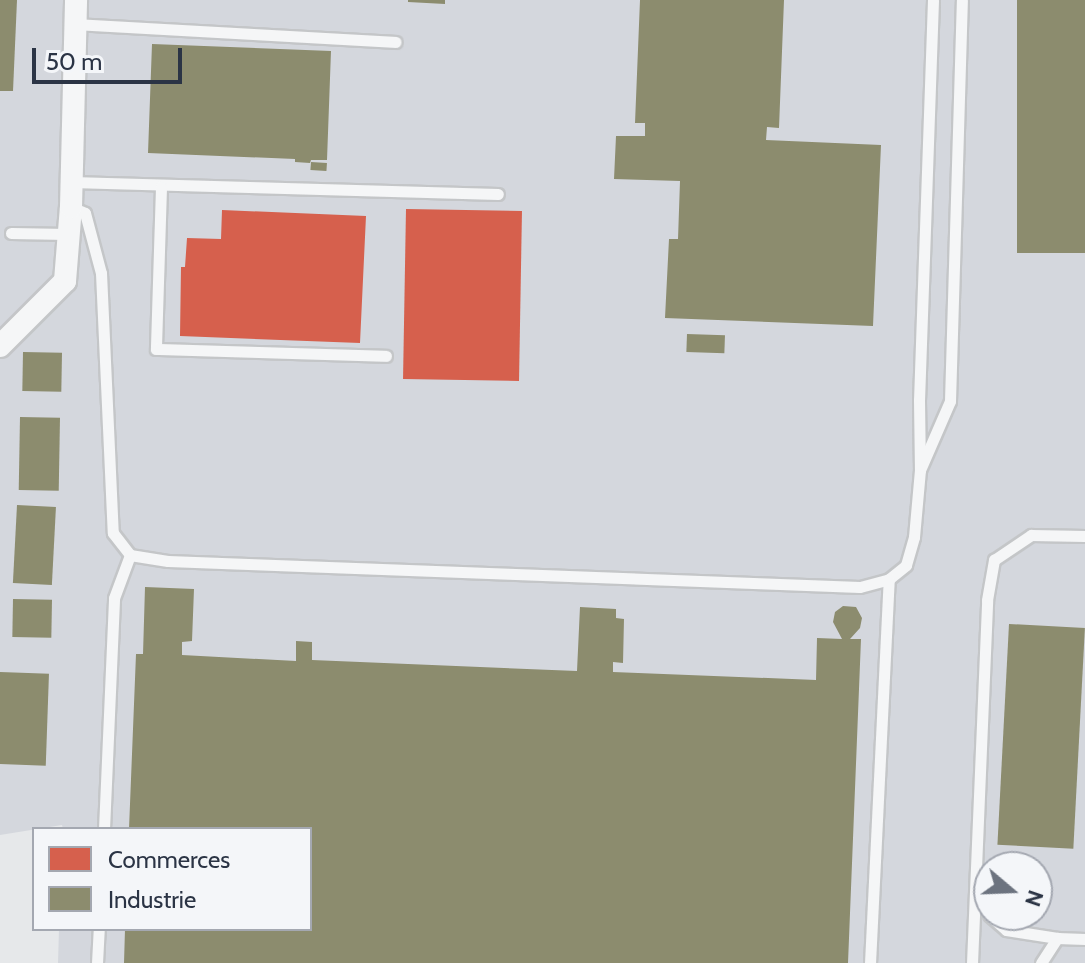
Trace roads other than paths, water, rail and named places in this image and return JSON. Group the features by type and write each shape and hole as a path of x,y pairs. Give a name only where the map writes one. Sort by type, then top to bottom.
{"street":[{"path":"0,346 65,281 71,207 76,0"}],"lane":[{"path":"71,207 85,213 101,273 113,533 130,555 168,561 860,587 889,579 906,565 914,537 920,470 919,385 933,0"},
{"path":"920,470 950,401 962,0"},
{"path":"75,24 395,42"},
{"path":"71,182 161,187 498,194"},
{"path":"161,187 156,349 386,356"},
{"path":"11,233 67,234"},
{"path":"977,851 987,600 994,560 1031,535 1085,536"},
{"path":"104,827 114,598 130,555"},
{"path":"870,963 889,579"},
{"path":"97,963 99,931"},
{"path":"972,963 974,931"},
{"path":"1012,931 1085,939"},
{"path":"1041,963 1057,938"}]}
